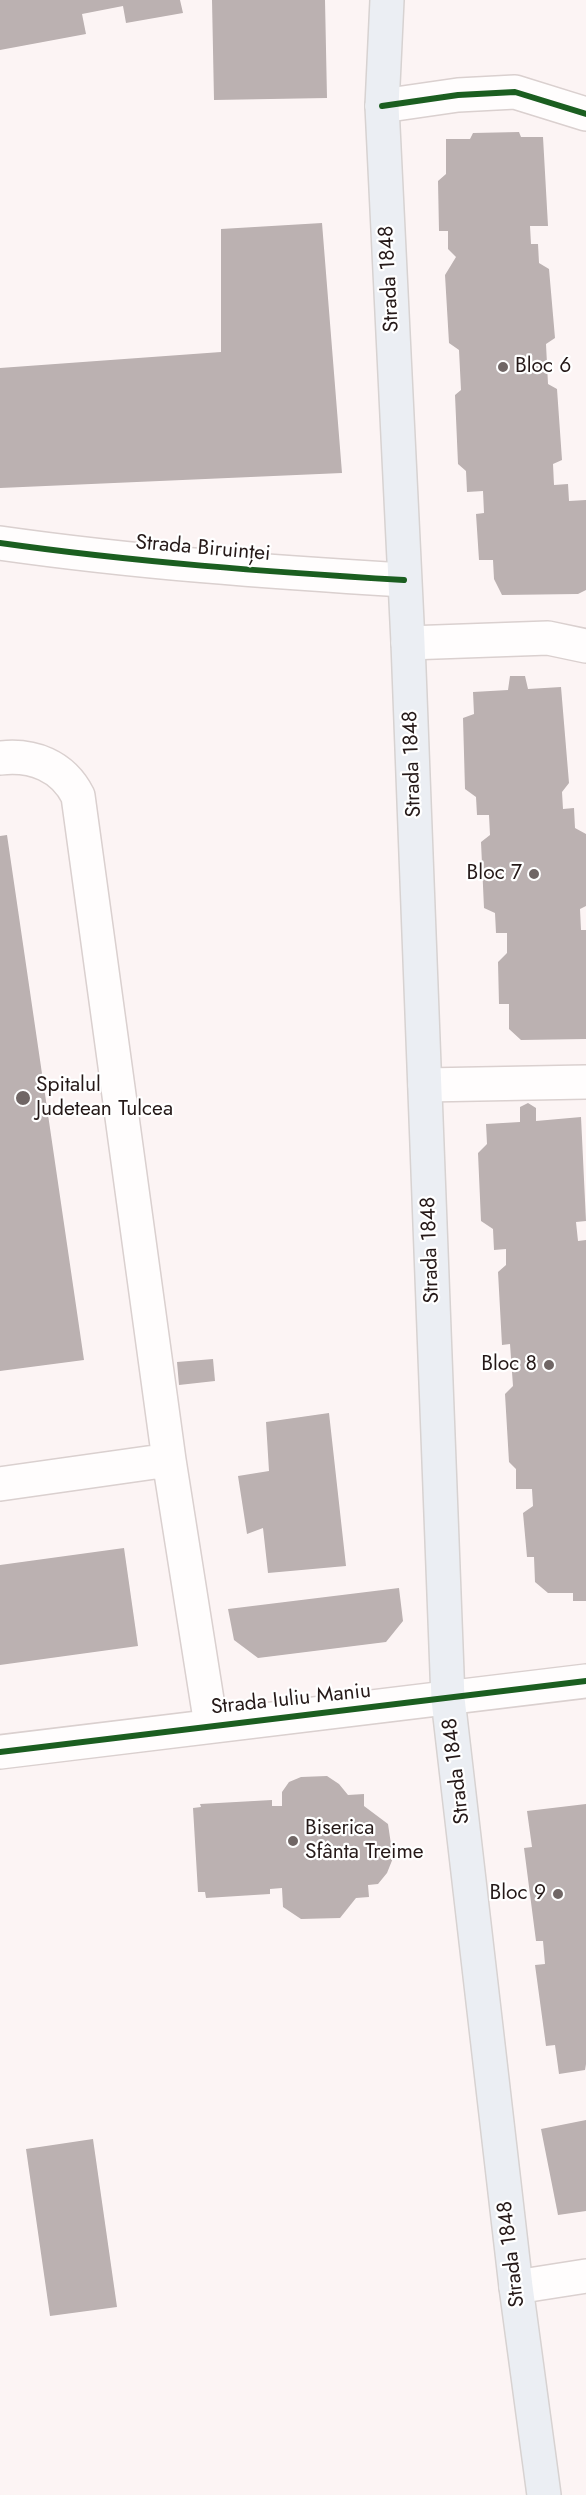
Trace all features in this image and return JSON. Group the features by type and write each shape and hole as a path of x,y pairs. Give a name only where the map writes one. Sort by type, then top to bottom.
{"main road":[{"name":"Strada 1848","path":"387,0 382,106 408,643 448,1699 516,2287 544,2495"}],"street":[{"path":"382,106 458,95 515,92 586,114"},
{"name":"Strada Biruinței","path":"0,543 75,554 245,570 404,580"},
{"path":"408,643 548,638 586,646"},
{"path":"0,758 34,759 56,769 70,782 78,796 169,1460 211,1725"},
{"path":"425,1085 586,1082"},
{"path":"0,1484 169,1460"},
{"name":"Strada Iuliu Maniu","path":"0,1752 586,1681"},
{"path":"516,2287 586,2276"}],"building":[{"path":"0,0 180,0 183,13 126,23 123,6 82,14 86,34 0,50"},
{"path":"212,0 325,0 327,98 214,100"},
{"name":"Bloc 6","path":"519,132 521,137 543,137 548,226 530,226 531,244 538,244 539,263 549,269 555,338 546,344 548,384 557,389 562,460 553,464 554,485 568,484 569,501 586,500 586,590 578,594 502,595 494,579 493,560 479,560 476,514 484,513 483,491 467,492 466,471 458,464 455,395 461,390 459,350 449,343 445,275 456,257 448,249 448,231 439,231 438,181 446,174 446,139 470,139 473,133"},
{"path":"322,223 342,473 0,488 0,368 221,352 221,229"},
{"name":"Bloc 7","path":"510,676 525,676 528,689 561,687 569,783 562,792 563,809 574,808 575,828 586,834 586,906 580,909 581,930 586,930 586,1039 521,1040 509,1029 509,1004 499,1004 498,962 507,953 507,933 496,933 495,913 484,908 481,842 490,835 489,815 477,815 476,797 465,789 463,718 474,714 473,692 508,690"},
{"name":"Spitalul Judetean Tulcea","path":"7,835 84,1360 0,1371 0,836"},
{"name":"Bloc 8","path":"528,1103 536,1108 536,1121 581,1117 586,1221 576,1222 578,1241 586,1240 586,1601 573,1601 573,1593 548,1593 535,1582 534,1557 527,1557 523,1513 533,1506 532,1489 516,1489 516,1469 509,1462 505,1394 513,1386 510,1344 502,1345 498,1272 506,1265 506,1249 494,1250 493,1229 481,1221 478,1153 487,1144 486,1124 520,1122 520,1107"},
{"path":"213,1359 215,1381 179,1385 177,1362"},
{"path":"329,1413 346,1566 268,1573 263,1528 247,1534 238,1476 269,1471 266,1422"},
{"path":"124,1548 138,1646 0,1665 0,1565"},
{"path":"399,1588 403,1621 386,1642 258,1658 234,1640 228,1609"},
{"name":"Biserica Sfânta Treime","path":"327,1776 339,1784 348,1795 364,1794 364,1806 388,1824 393,1858 387,1873 378,1884 368,1885 369,1897 356,1898 340,1918 301,1919 283,1907 282,1888 270,1889 270,1894 206,1898 205,1892 198,1892 193,1808 201,1807 200,1804 272,1800 272,1806 282,1806 282,1792 289,1782 301,1777"},
{"name":"Bloc 9","path":"586,1804 586,2064 585,2070 559,2074 555,2045 546,2046 535,1965 545,1964 543,1941 536,1941 524,1848 532,1847 527,1811"},
{"path":"586,2120 586,2211 558,2215 541,2129"},
{"path":"93,2139 117,2307 50,2316 26,2149"}],"cycle path":[{"path":"382,106 458,95 515,92 586,114"},
{"path":"0,543 202,566 404,580"},
{"path":"0,1752 586,1681"}],"place":[{"name":"Bloc 6","path":"503,367"},
{"name":"Bloc 7","path":"534,874"},
{"name":"Spitalul Judetean Tulcea","path":"23,1098"},
{"name":"Bloc 8","path":"549,1365"},
{"name":"Biserica Sfânta Treime","path":"293,1841"},
{"name":"Bloc 9","path":"558,1894"}]}
